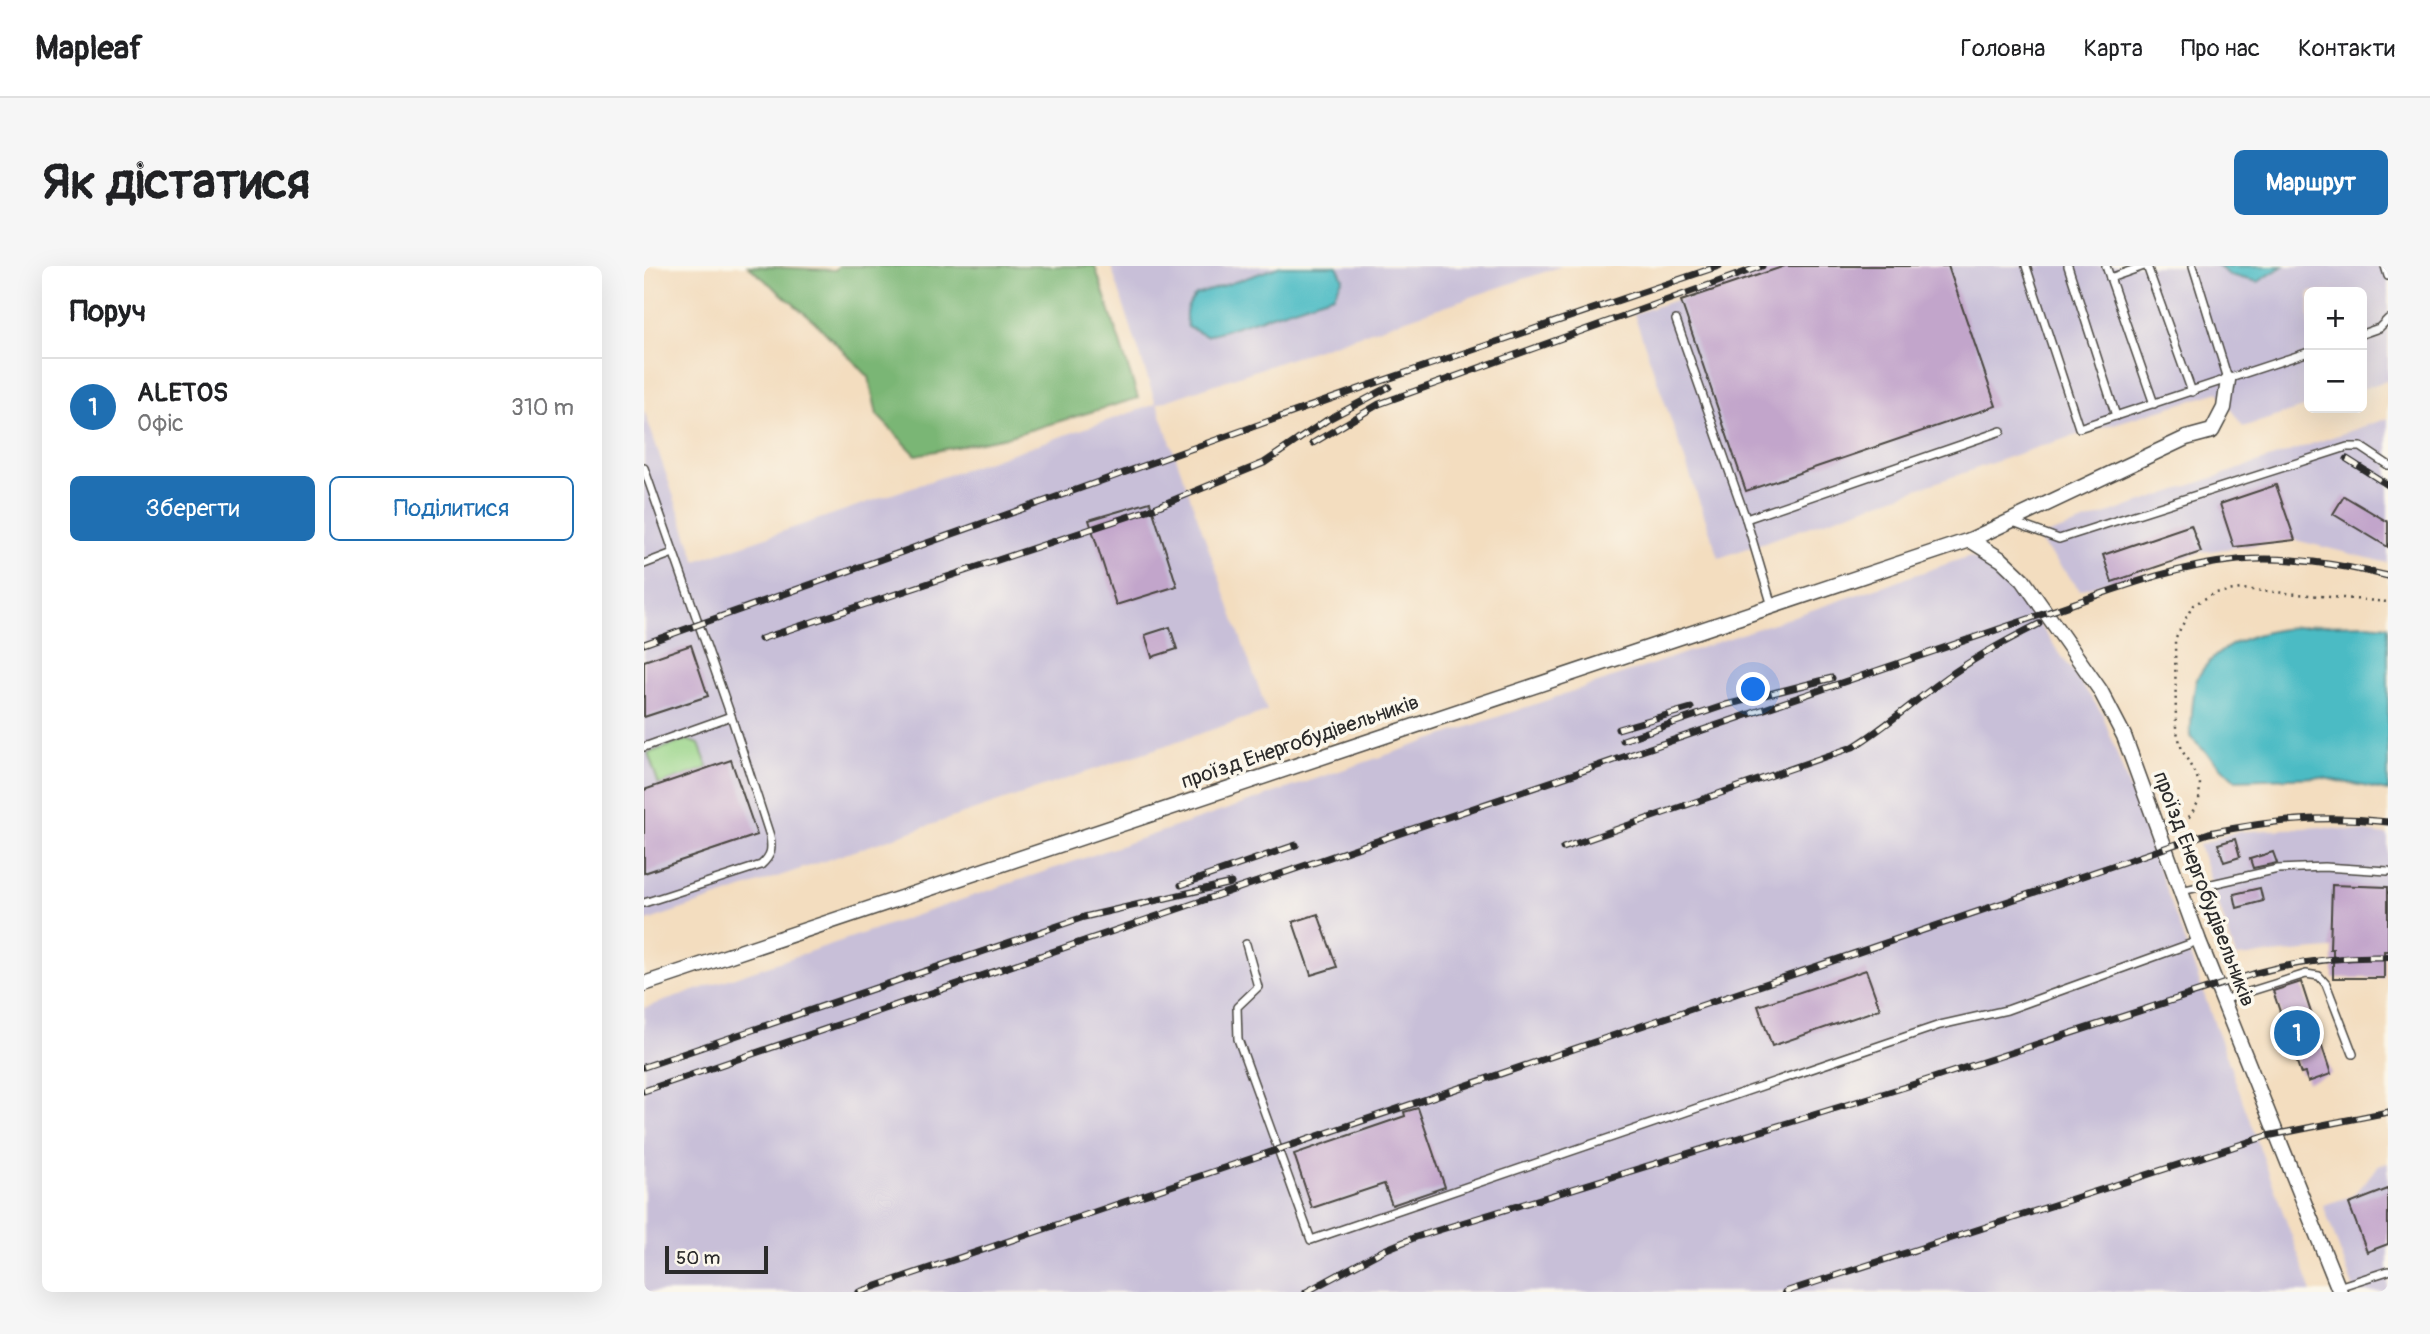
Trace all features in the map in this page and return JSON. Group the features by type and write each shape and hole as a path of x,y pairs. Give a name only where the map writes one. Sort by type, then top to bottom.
{"street":[{"name":"проїзд Енергобудівельників","path":"644,984 1970,540 2186,438 2212,431 2224,408 2228,380"},
{"name":"проїзд Енергобудівельників","path":"1970,540 2002,560 2023,580 2100,690 2124,736 2199,940 2339,1289"}],"lane":[{"path":"2026,266 2079,428 2304,354"},
{"path":"2068,266 2116,416"},
{"path":"2106,266 2154,404"},
{"path":"2110,278 2146,266 2192,392"},
{"path":"2193,266 2228,380"},
{"path":"2385,266 2388,276"},
{"path":"2367,332 2379,328 2388,318"},
{"path":"1676,320 1746,519 1772,606"},
{"path":"1746,519 2001,431"},
{"path":"2012,522 2059,539 2347,447 2361,447 2388,465"},
{"path":"644,468 731,716 772,849 769,858 761,864 644,903"},
{"path":"644,564 673,553"},
{"path":"644,747 731,716"},
{"path":"2180,891 2278,869 2324,867 2388,871"},
{"path":"1246,944 1258,987 1237,1007 1238,1039 1311,1240 1940,1025 2007,1010 2199,940"},
{"path":"2223,1000 2306,974 2319,976 2326,984 2353,1054"},
{"path":"2339,1289 2388,1271"}],"path":[{"path":"2161,838 2189,817 2199,801 2200,783 2182,750 2176,728 2175,639 2193,605 2215,593 2242,589 2388,602"}],"shaded area":[{"path":"1111,266 1562,266 1157,404 1267,711 644,922 644,410 696,561 1156,404"},
{"path":"1775,266 2388,266 2388,380 2367,387 2367,287 2304,287 2304,408 2243,427 2219,392 2038,447 1719,558 1634,314"},
{"path":"2388,418 2388,563 2295,540 2201,552 2080,590 2037,538"},
{"path":"1970,556 2003,573 2102,713 2312,1292 644,1292 644,1008"},
{"path":"2321,827 2388,835 2388,951 2330,949 2236,957 2199,845 2235,832"},
{"path":"2388,1163 2388,1292 2355,1292 2323,1205 2352,1196 2379,1165"}],"green space":[{"path":"748,266 835,270 839,266 1095,266 1138,398 1006,437 916,455 877,415 869,377 815,322"},
{"path":"687,740 699,744 708,768 659,785 648,753"}],"water":[{"path":"1281,266 1337,266 1343,278 1334,295 1206,336 1188,327 1187,310 1196,295"},
{"path":"2218,266 2283,266 2258,282 2229,275"},
{"path":"2367,624 2388,626 2388,791 2319,777 2235,780 2190,737 2193,697 2198,677 2212,659 2230,646 2251,637 2298,627"}],"building":[{"path":"1785,266 1948,266 1996,406 1746,491 1681,301"},
{"path":"2276,485 2295,540 2234,547 2220,504"},
{"path":"2344,496 2388,522 2388,547 2333,514"},
{"path":"1150,502 1177,586 1116,605 1089,520"},
{"path":"2191,525 2201,552 2112,582 2103,555"},
{"path":"1170,627 1177,649 1152,657 1145,635"},
{"path":"691,645 708,696 644,717 644,661"},
{"path":"731,760 757,835 644,873 644,790"},
{"path":"2235,839 2240,857 2224,862 2218,844"},
{"path":"2273,852 2277,863 2253,868 2250,859"},
{"path":"2332,885 2388,887 2388,951 2384,951 2384,978 2333,978 2333,949 2330,949"},
{"path":"2260,888 2263,901 2237,908 2234,894"},
{"path":"1318,914 1337,967 1311,975 1293,922"},
{"path":"1866,970 1880,1009 1772,1046 1758,1006"},
{"path":"2301,982 2331,1074 2308,1082 2305,1073 2301,1074 2273,991"},
{"path":"1418,1108 1445,1187 1392,1205 1384,1184 1312,1208 1294,1154 1405,1116 1404,1112"},
{"path":"2388,1189 2388,1244 2367,1252 2349,1204"}],"railway":[{"path":"644,644 1370,385 1719,266"},
{"path":"1313,443 1379,404 1762,266"},
{"path":"761,639 1154,508 1264,463 1327,420 1389,387"},
{"path":"2347,459 2388,485"},
{"path":"644,1091 2141,581 2213,563 2257,559 2313,562 2388,576"},
{"path":"1563,848 1853,747 1956,671 2039,624"},
{"path":"1623,740 1726,705 1832,678"},
{"path":"1618,729 1691,708"},
{"path":"859,1292 2209,833 2298,820 2388,822"},
{"path":"1181,885 1296,845"},
{"path":"644,1067 1084,917 1231,883"},
{"path":"1306,1292 1384,1250 1416,1237 1918,1083 2256,973 2322,960 2388,957"},
{"path":"1785,1292 2267,1136 2388,1112"}],"place":[{"name":"ALETOS","path":"2297,1033"}]}
